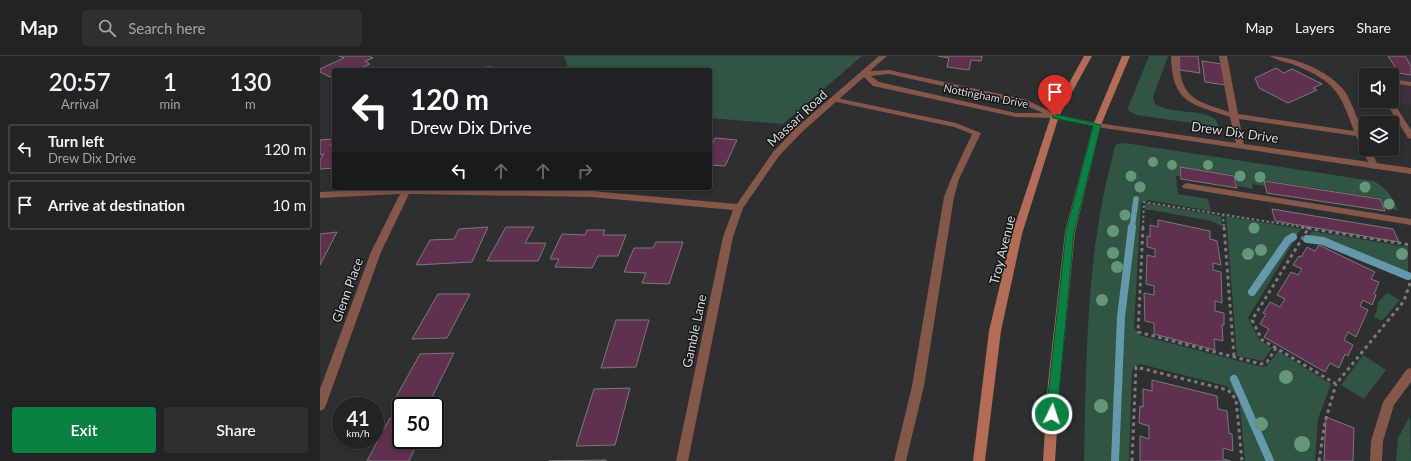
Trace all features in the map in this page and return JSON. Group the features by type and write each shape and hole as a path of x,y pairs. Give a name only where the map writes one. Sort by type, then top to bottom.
{"main road":[{"name":"Troy Avenue","path":"978,461 995,331 1018,234 1055,116 1088,56"},
{"path":"1049,461 1054,383 1070,232 1097,125 1126,56"}],"street":[{"name":"Massari Road","path":"739,207 776,154 800,129 883,56"},
{"path":"1175,56 1174,72 1180,89 1191,101 1234,116 1359,134"},
{"path":"1223,56 1240,146"},
{"path":"1274,56 1291,60 1324,78 1340,90 1359,132"},
{"name":"Nottingham Drive","path":"864,74 888,72 1024,102 1055,116"},
{"name":"Nottingham Drive","path":"864,74 876,84 1016,115 1055,116"},
{"path":"1399,83 1411,84"},
{"path":"835,99 956,125 977,133 955,179 949,197 918,386 900,461"},
{"path":"1393,108 1411,136"},
{"name":"Drew Dix Drive","path":"1055,116 1097,125 1411,171"},
{"path":"1370,156 1374,166"},
{"path":"1186,186 1411,222"},
{"path":"320,195 407,190 592,194 739,207"},
{"name":"Glenn Place","path":"320,405 376,252 407,190"},
{"name":"Gamble Lane","path":"682,461 728,237 739,207"},
{"path":"1376,461 1377,441 1390,402 1411,373"}],"path":[{"path":"1276,348 1264,364 1234,358 1138,332 1137,327 1144,202 1411,245"},
{"path":"1223,214 1234,358"},
{"path":"1308,229 1252,320 1262,340 1336,384"},
{"path":"1320,461 1322,430 1327,408 1336,384 1404,301 1411,280"},
{"path":"1132,461 1134,372 1136,367 1141,367 1228,390 1233,394 1236,399 1242,461"}],"shaded area":[{"path":"1388,56 1411,56 1411,105 1402,104 1399,99 1399,68 1395,68"},
{"path":"1381,66 1395,68 1382,68"}],"green space":[{"path":"564,56 862,56 783,124 712,118 712,68 568,68"},
{"path":"1149,56 1168,56 1153,97 1155,104 1170,109 1210,116 1216,120 1219,127 1137,115 1127,110"},
{"path":"1125,143 1373,181 1382,186 1391,197 1398,210 1385,208 1380,198 1264,180 1265,186 1252,184 1253,189 1238,186 1235,175 1179,167 1180,176 1176,176 1178,194 1208,199 1211,211 1148,200 1141,203 1134,327 1139,335 1262,367 1267,366 1278,351 1331,384 1318,419 1315,461 1245,461 1239,397 1226,386 1140,364 1134,366 1132,372 1129,461 1084,461 1088,331 1097,235 1103,196 1115,146 1117,144"},
{"path":"1145,203 1221,216 1222,226 1211,221 1145,210"},
{"path":"1226,216 1301,229 1248,318 1260,341 1272,348 1263,361 1237,356"},
{"path":"1312,231 1408,247 1408,271 1399,271 1322,238 1308,237"},
{"path":"1387,293 1400,300 1382,321 1374,317 1378,302"},
{"path":"1363,355 1386,370 1364,399 1341,385"},
{"path":"1410,416 1411,461 1396,461 1398,438"}],"building":[{"path":"339,56 369,56 373,58 365,61 370,64 361,68 332,68 332,76 330,77 320,72 320,69 344,58"},
{"path":"938,56 982,56 981,61 971,60 969,70 947,67 949,58"},
{"path":"1179,56 1198,56 1200,73 1180,70"},
{"path":"1388,56 1405,56 1411,66 1411,75 1399,73 1399,68 1396,68"},
{"path":"1202,61 1222,64 1226,85 1205,82"},
{"path":"1276,68 1284,73 1292,69 1322,84 1313,88 1317,90 1288,103 1259,88 1255,78"},
{"path":"715,138 737,140 725,166 712,165 712,145"},
{"path":"332,139 330,145 332,144 332,168 320,169 320,160 324,154 320,155 320,140"},
{"path":"1180,167 1234,176 1237,188 1181,179"},
{"path":"1264,181 1380,199 1385,211 1267,193"},
{"path":"1272,209 1393,229 1399,242 1275,221"},
{"path":"1158,220 1210,231 1210,239 1217,241 1221,265 1213,263 1213,270 1221,272 1222,303 1215,301 1215,311 1224,313 1224,325 1222,325 1223,341 1214,339 1215,350 1154,334 1154,323 1145,321 1144,293 1154,295 1154,286 1146,284 1147,255 1155,257 1155,249 1147,247 1147,236 1150,237 1150,225 1158,227"},
{"path":"488,227 472,262 416,265 430,240 454,239 459,229"},
{"path":"506,227 534,227 525,243 546,243 538,261 487,261"},
{"path":"587,230 605,230 603,235 626,235 618,256 598,256 592,268 555,267 559,259 550,259 562,234 585,235"},
{"path":"337,232 320,265 320,234"},
{"path":"656,242 683,242 669,284 642,283 646,273 624,272 634,248 653,248"},
{"path":"1319,245 1375,272 1371,279 1379,282 1374,294 1376,295 1372,305 1363,300 1360,306 1368,310 1356,337 1348,332 1344,340 1353,345 1348,356 1345,354 1339,368 1330,363 1325,372 1264,337 1269,329 1260,324 1266,314 1263,313 1270,302 1280,307 1285,299 1277,295 1291,272 1298,275 1302,269 1293,265 1299,256 1301,257 1307,247 1315,251"},
{"path":"438,294 470,294 447,338 412,339"},
{"path":"616,320 649,320 636,367 601,368"},
{"path":"454,353 432,397 396,397 420,354"},
{"path":"1152,380 1217,396 1218,409 1227,411 1229,433 1232,434 1233,451 1223,448 1223,459 1231,461 1140,461 1140,436 1149,439 1149,426 1139,423 1140,406 1143,407 1143,389 1152,391"},
{"path":"630,388 615,445 576,446 594,389"},
{"path":"1326,417 1354,428 1353,461 1324,461"},
{"path":"390,418 392,418 392,449 415,449 409,461 367,461 373,449 384,449 384,429"},
{"path":"606,460 606,461 550,461"}],"waterway":[{"path":"1132,228 1136,199"},
{"path":"1115,461 1121,317 1132,227"},
{"path":"1252,292 1288,240 1293,237"},
{"path":"1307,239 1323,241 1408,276"},
{"path":"1234,379 1270,461"}],"route":[{"path":"1052,414 1070,232 1097,125 1055,116"}]}
